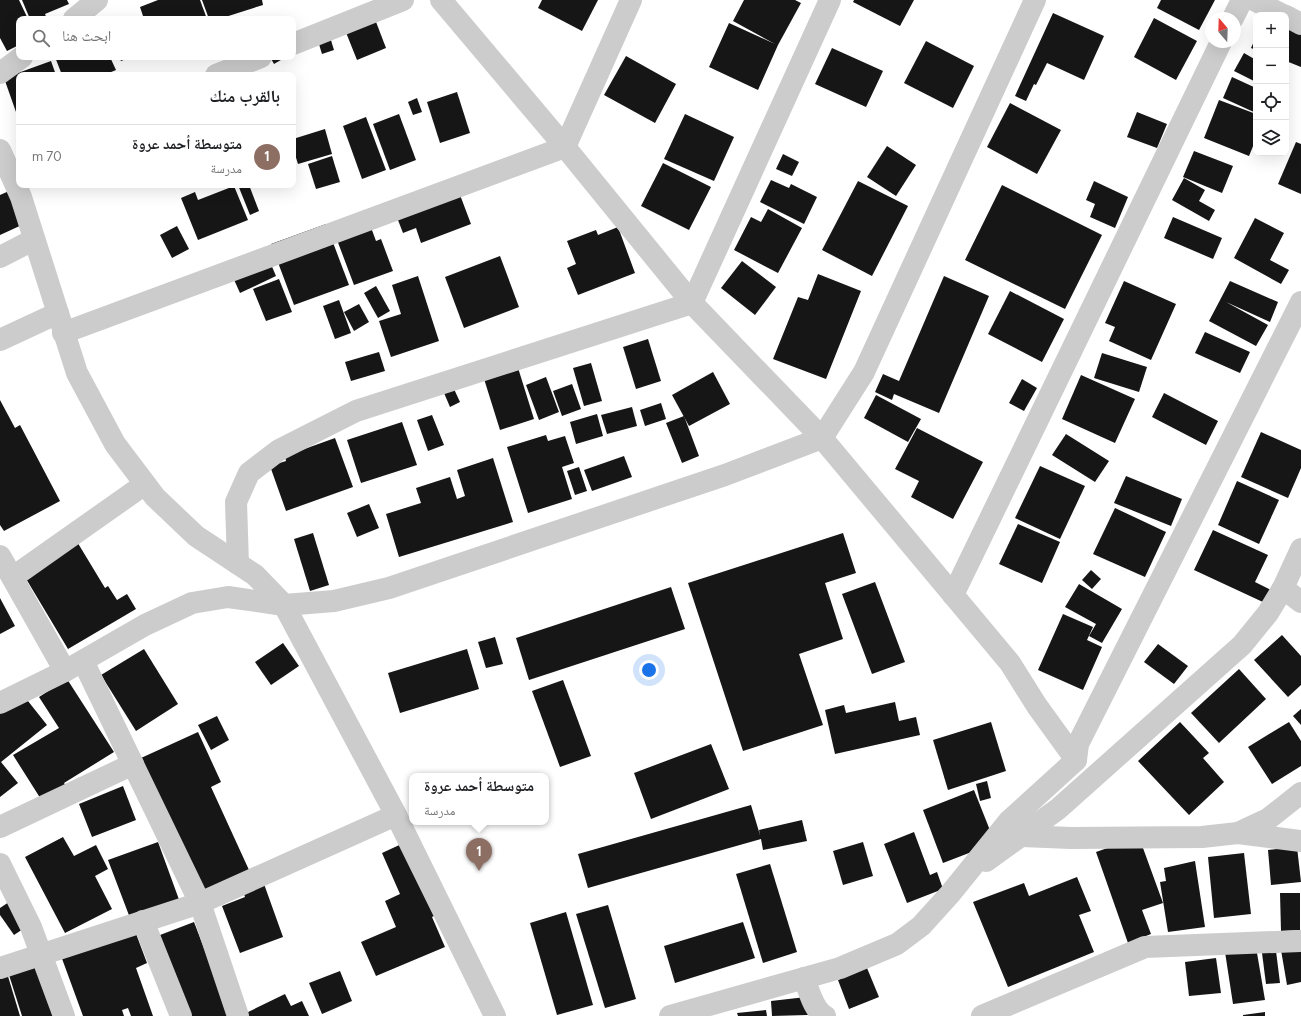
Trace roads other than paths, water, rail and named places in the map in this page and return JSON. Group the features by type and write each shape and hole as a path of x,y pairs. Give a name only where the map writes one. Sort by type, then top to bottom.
{"street":[{"path":"78,16 97,0"},
{"path":"296,43 403,0"},
{"path":"441,0 565,147 692,303 822,438 1010,663 1037,706 1076,760"},
{"path":"0,340 61,323 565,147 631,0"},
{"path":"238,564 236,502 249,474 278,450 356,412 692,303 830,0"},
{"path":"0,703 74,666 145,625 192,603 228,597 284,605 334,602 389,588 725,475 822,438 864,372 1035,0"},
{"path":"1236,12 1242,0"},
{"path":"1254,0 1277,12"},
{"path":"1289,18 1301,24"},
{"path":"953,595 1218,48"},
{"path":"0,73 18,60"},
{"path":"224,72 254,60"},
{"path":"6,157 16,186"},
{"path":"17,188 77,372 115,444 155,497 196,536 255,575 284,605 396,815 495,1016"},
{"path":"0,257 34,240"},
{"path":"670,1016 840,968 897,944 922,926 1009,821 1076,760 1078,744 1301,302"},
{"path":"145,484 4,564 74,666 133,764 200,903 238,1016"},
{"path":"966,874 1022,836 1058,809 1242,645 1268,613 1283,588 1301,549"},
{"path":"1283,588 1301,602"},
{"path":"0,827 133,764"},
{"path":"1238,833 1268,819 1301,794"},
{"path":"0,968 40,953 200,903 396,815"},
{"path":"1022,836 1071,838 1202,837 1238,833 1301,841"},
{"path":"0,864 31,927 64,1016"},
{"path":"143,921 181,1016"},
{"path":"982,1016 1145,948 1301,941"},
{"path":"804,978 811,997 821,1014 825,1016"}],"place":[{"name":"متوسطة أحمد عروة","path":"479,871"}]}
